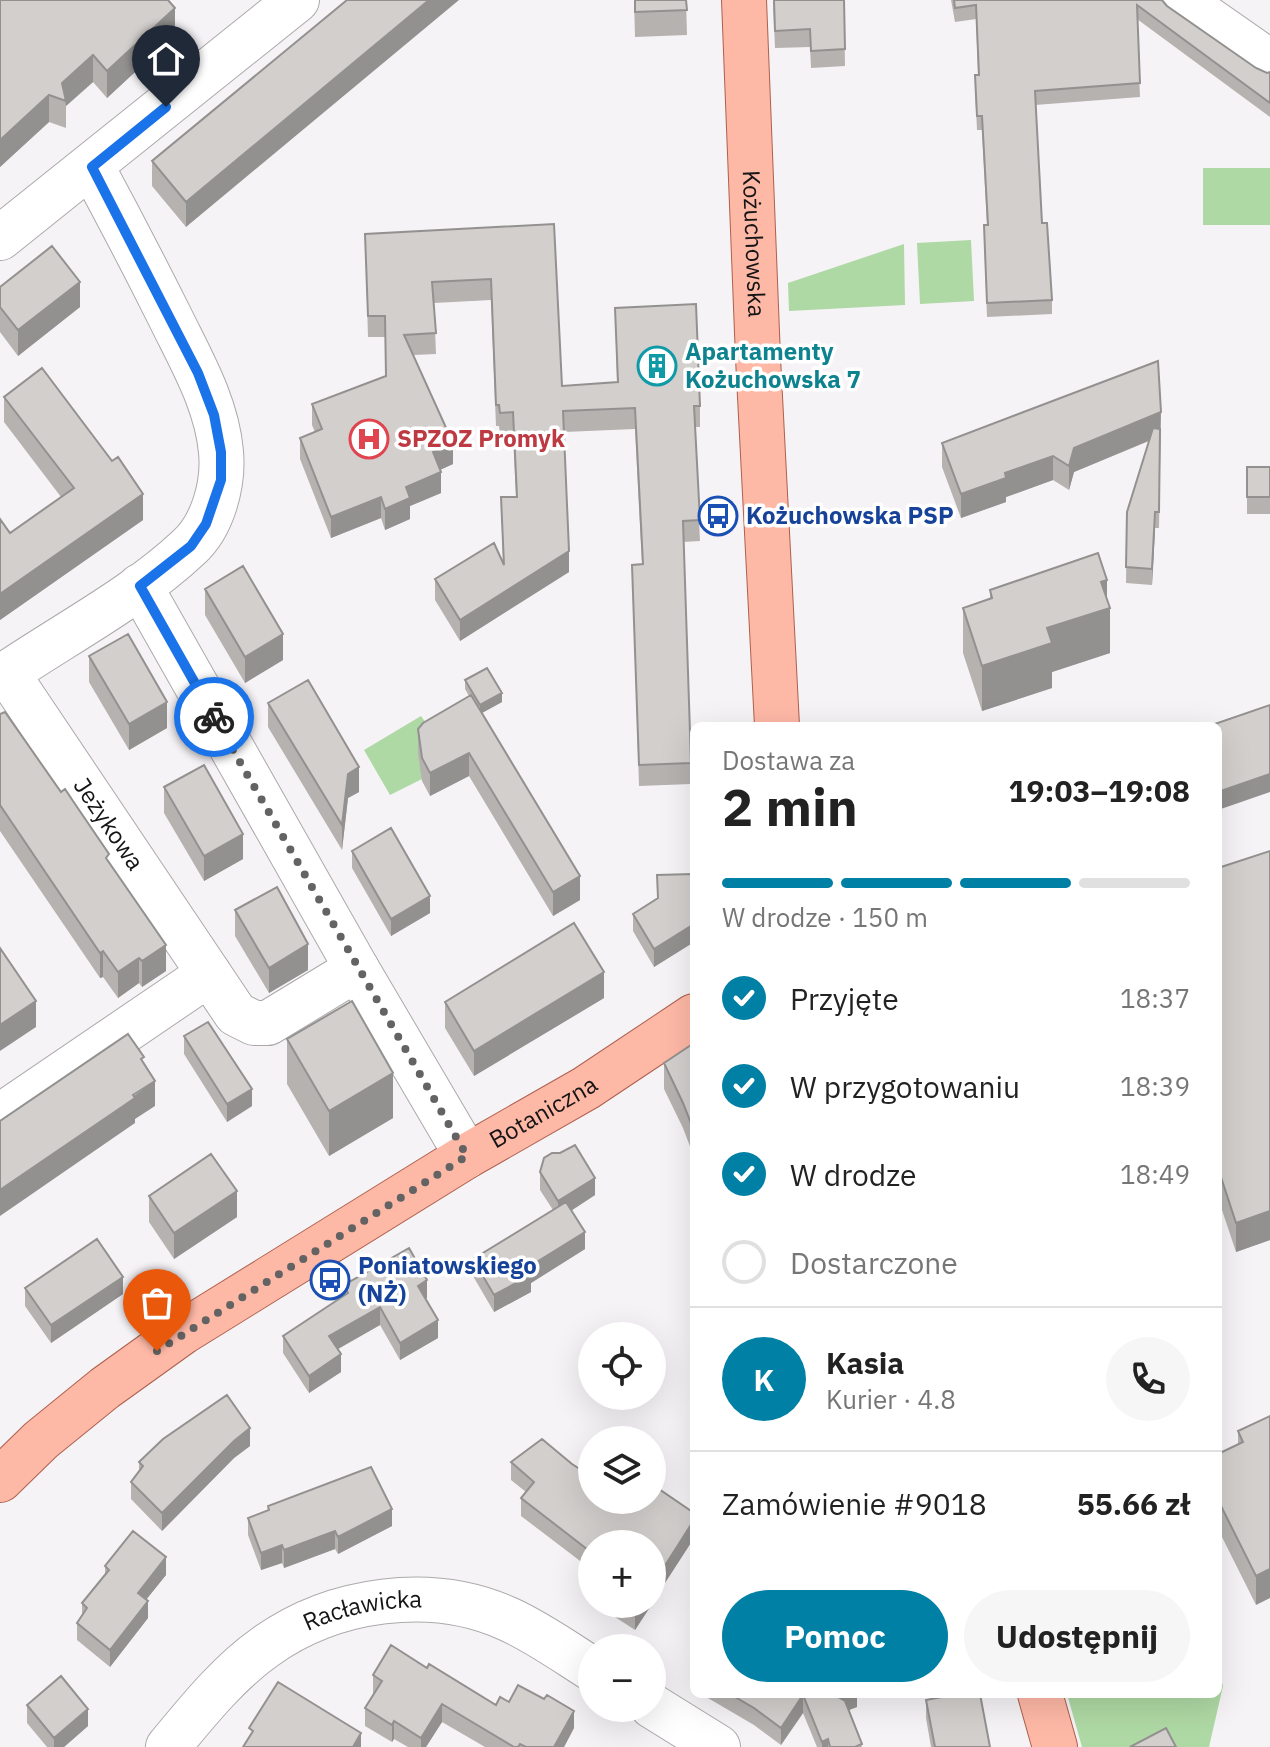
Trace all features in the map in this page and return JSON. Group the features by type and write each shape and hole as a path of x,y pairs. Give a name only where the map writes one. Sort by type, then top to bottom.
{"main road":[{"name":"Kożuchowska","path":"744,0 777,722"},
{"name":"Botaniczna","path":"0,1480 41,1440 105,1388 183,1332 467,1156 586,1088 690,1019"},
{"path":"1041,1698 1055,1747"}],"street":[{"path":"0,238 297,0"},
{"path":"1181,0 1270,62"},
{"path":"3,676 140,586 191,546 206,524 221,480 221,452 214,415 198,373 92,167"},
{"path":"140,586 467,1156"},
{"name":"Jeżykowa","path":"3,676 236,1014 254,1023 268,1023 357,969"},
{"path":"0,1116 209,974"},
{"name":"Racławicka","path":"168,1747 239,1669 265,1647 319,1617 380,1602 412,1600 466,1604 510,1620 578,1661"},
{"path":"666,1715 718,1747"}],"green space":[{"path":"1203,168 1270,168 1270,225 1203,225"},
{"path":"971,240 974,301 920,304 917,243"},
{"path":"904,244 905,305 789,311 788,283"},
{"path":"421,716 454,763 390,795 364,750"},
{"path":"1068,1698 1220,1698 1209,1747 1082,1747"}],"building":[{"path":"0,0 168,0 175,8 107,71 93,55 62,83 66,101 49,95 0,140"},
{"path":"347,0 429,0 186,202 152,161"},
{"path":"635,0 686,0 687,10 635,12"},
{"path":"774,0 844,0 845,49 811,51 810,29 775,31"},
{"path":"954,0 1162,0 1256,68 1270,72 1270,103 1137,5 1140,83 1035,91 1042,223 1047,223 1052,300 987,303 984,225 988,225 982,116 977,116 976,5 955,8"},
{"path":"554,224 562,386 618,382 615,308 696,304 700,406 694,406 700,520 683,521 690,763 639,765 632,565 643,564 635,408 563,411 569,551 460,620 435,579 494,543 504,565 501,497 517,497 513,412 500,413 499,405 496,405 491,279 432,282 436,333 404,335 453,443 433,452 441,472 406,487 410,498 385,509 381,497 331,517 300,438 322,429 312,404 386,376 385,316 368,316 365,234"},
{"path":"52,246 80,282 18,330 0,307 0,287"},
{"path":"1158,361 1161,412 1074,448 1069,466 1053,456 1005,473 1006,478 961,494 942,443"},
{"path":"42,368 112,461 118,457 143,494 0,594 0,519 10,533 74,488 4,397"},
{"path":"1153,428 1160,429 1159,512 1155,512 1152,569 1126,567 1127,512"},
{"path":"1247,467 1270,467 1270,497 1247,497"},
{"path":"1098,553 1107,580 1101,582 1110,608 1047,628 1052,643 982,666 963,608 992,598 990,590"},
{"path":"243,566 283,634 245,657 205,589"},
{"path":"128,634 167,702 129,724 89,656"},
{"path":"487,668 502,693 480,705 465,680"},
{"path":"308,680 359,767 348,774 342,825 268,703"},
{"path":"471,695 580,876 553,892 469,753 430,773 422,758 418,729"},
{"path":"1270,705 1270,774 1222,791 1221,722"},
{"path":"5,712 61,792 65,789 109,854 106,858 166,945 142,961 139,958 118,972 103,951 100,953 0,805 0,714"},
{"path":"204,765 243,834 204,856 164,787"},
{"path":"391,828 430,896 391,919 352,851"},
{"path":"1270,851 1270,1211 1236,1223 1222,1180 1222,867"},
{"path":"690,874 690,926 654,949 633,914 658,898 657,875"},
{"path":"277,887 308,944 269,968 235,910"},
{"path":"574,923 604,972 474,1051 445,1002"},
{"path":"0,948 36,1001 0,1025"},
{"path":"352,1001 393,1073 329,1111 287,1039"},
{"path":"208,1022 252,1089 227,1104 184,1036"},
{"path":"128,1034 144,1057 141,1059 155,1081 133,1095 135,1098 0,1190 0,1121"},
{"path":"690,1046 690,1121 683,1103 664,1063"},
{"path":"575,1145 595,1178 558,1201 540,1172 544,1158"},
{"path":"211,1154 237,1191 174,1233 149,1196"},
{"path":"566,1202 585,1232 527,1268 531,1275 494,1295 473,1259"},
{"path":"97,1239 123,1277 51,1325 25,1288"},
{"path":"409,1248 427,1280 418,1286 438,1320 400,1343 380,1307 329,1336 341,1354 309,1376 283,1336 348,1293 344,1285"},
{"path":"227,1395 250,1428 162,1513 131,1482 143,1466 139,1462 163,1439"},
{"path":"1270,1416 1270,1569 1256,1576 1222,1508 1222,1452 1243,1442 1238,1431"},
{"path":"542,1439 578,1468 578,1514 666,1514 666,1494 690,1510 690,1526 666,1564 666,1530 578,1530 578,1542 521,1498 534,1482 511,1462"},
{"path":"371,1467 392,1509 338,1537 335,1531 284,1550 282,1545 261,1553 248,1518 269,1510 268,1506"},
{"path":"133,1531 166,1557 138,1593 148,1601 110,1650 77,1623 87,1608 82,1603 109,1570 105,1566"},
{"path":"391,1645 496,1705 500,1697 509,1702 518,1685 544,1699 547,1695 574,1711 554,1747 526,1747 520,1744 514,1747 442,1704 421,1738 365,1708 382,1681 373,1675"},
{"path":"61,1676 88,1709 54,1738 27,1705"},
{"path":"278,1682 361,1733 353,1747 243,1747 253,1731 249,1728"},
{"path":"737,1698 801,1698 781,1728"},
{"path":"804,1698 840,1698 845,1701 862,1744 830,1747 828,1739 822,1742"},
{"path":"981,1698 990,1747 935,1747 926,1700"},
{"path":"1166,1728 1176,1747 1130,1747"}],"way so far":[{"path":"157,1351 467,1156 214,717"}],"place":[{"name":"Apartamenty Kożuchowska 7","path":"657,366"},
{"name":"SPZOZ Promyk","path":"369,439"},
{"name":"Kożuchowska PSP","path":"718,516"},
{"name":"Poniatowskiego (NŻ)","path":"330,1280"}],"route":[{"path":"166,107 92,167 198,373 214,415 221,452 221,480 206,524 191,546 140,586 214,717"}]}
